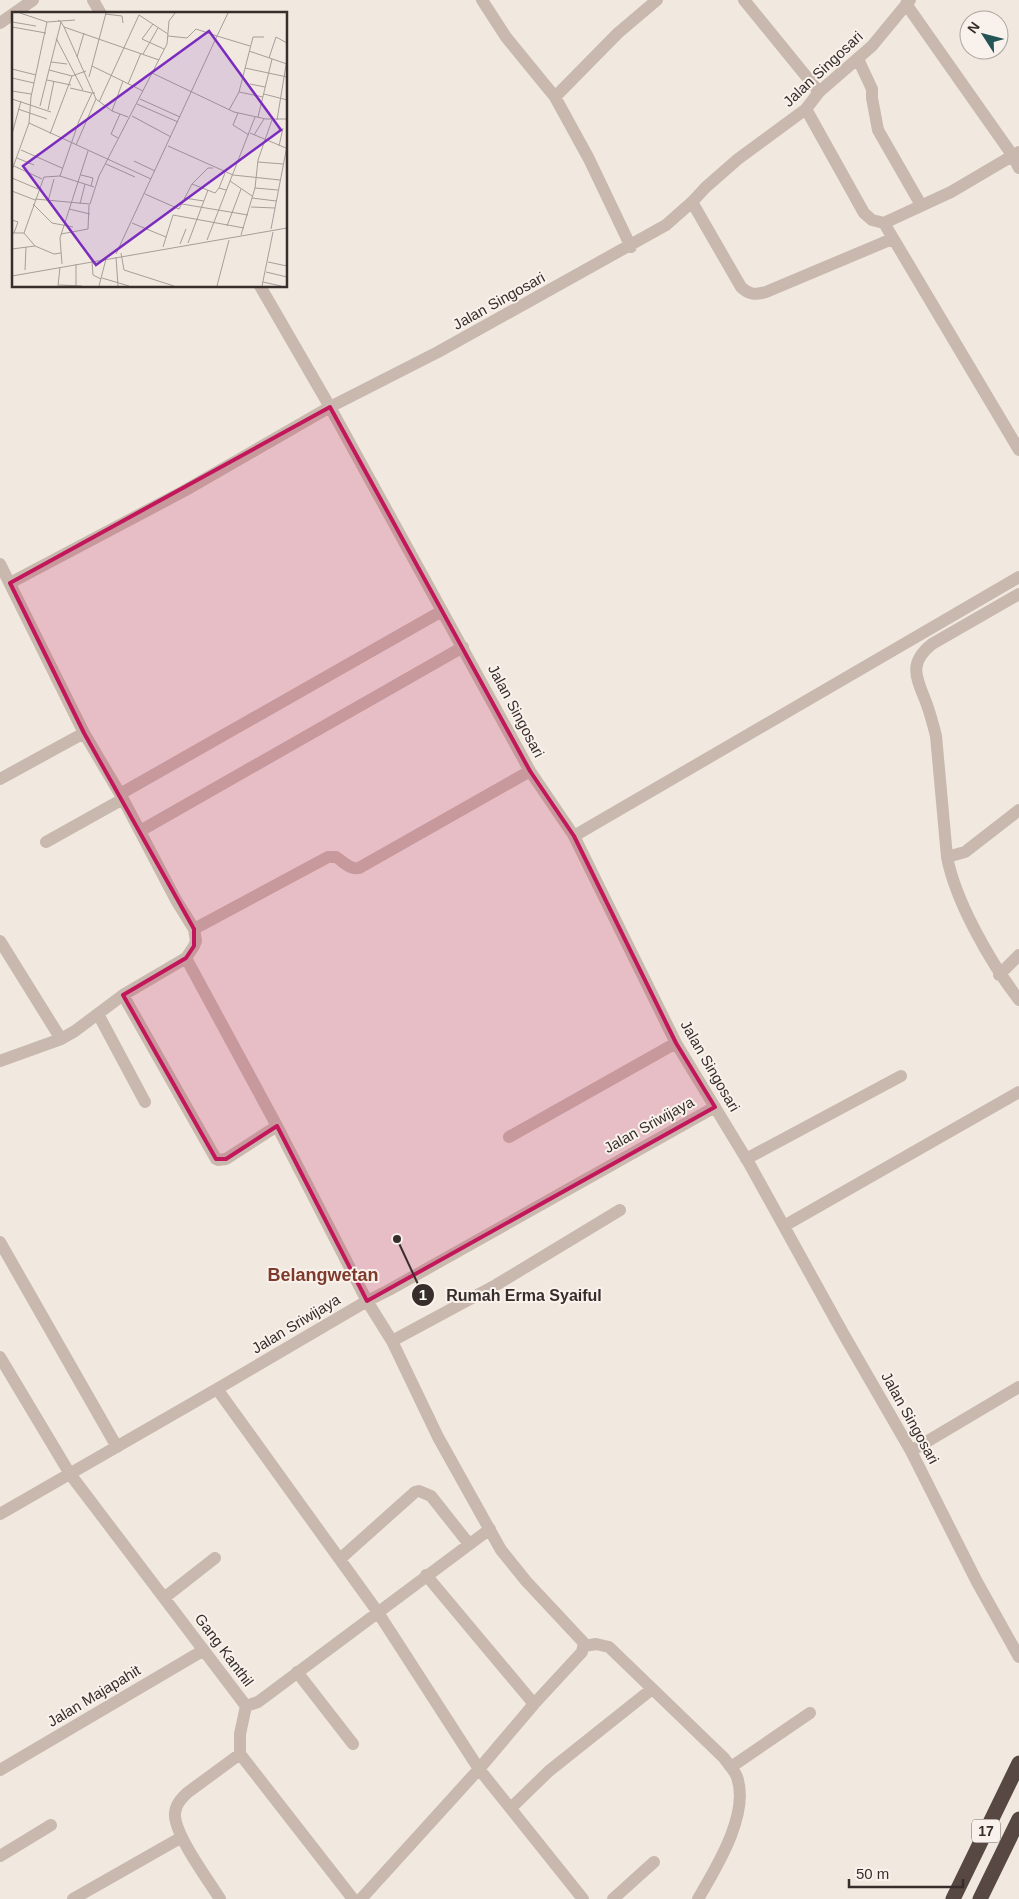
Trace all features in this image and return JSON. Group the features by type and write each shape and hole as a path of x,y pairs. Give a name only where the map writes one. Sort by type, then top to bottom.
{"highway":[{"name":"17","path":"953,1899 1019,1764"},
{"name":"17","path":"980,1899 1019,1820"}],"street":[{"path":"16,12 33,0"},
{"path":"93,0 100,12"},
{"path":"482,0 506,37 555,97 589,159 631,246"},
{"path":"555,97 618,33 657,0"},
{"path":"744,0 819,92"},
{"path":"806,110 864,213 872,220 884,223 1017,159 908,2"},
{"name":"Jalan Singosari","path":"908,2 888,29 858,59 819,92 806,110 738,159 666,225 438,352 330,408 530,771 574,836 676,1043 746,1159 844,1336 911,1451 977,1582 1019,1657"},
{"path":"0,23 12,15"},
{"path":"858,59 872,89 878,130 921,205"},
{"path":"692,202 741,287 750,294 757,295 766,292 892,239"},
{"path":"884,223 1019,450"},
{"path":"10,583 184,491 330,408 261,288"},
{"path":"0,564 84,733 121,796 176,900 194,929 196,941 192,951 186,958 123,995 61,1039 0,1061"},
{"path":"574,836 1019,576"},
{"path":"1019,594 921,652 915,672 936,736 947,858 950,870 965,908 1000,974 1019,1000"},
{"path":"46,842 121,796 442,611"},
{"path":"140,831 463,647"},
{"path":"0,779 84,733"},
{"path":"194,929 328,858 336,857 350,867 359,868 530,771"},
{"path":"947,858 965,852 1019,810"},
{"path":"0,941 61,1039"},
{"path":"1000,974 1019,955"},
{"path":"186,958 277,1126 367,1301 392,1341 438,1437 501,1550 526,1581 581,1639 584,1646 582,1652 534,1704 479,1769 361,1899"},
{"path":"123,995 216,1159 226,1159 277,1126"},
{"path":"98,1014 145,1102"},
{"path":"509,1137 676,1043"},
{"path":"746,1159 901,1076"},
{"path":"784,1226 1019,1092"},
{"name":"Jalan Sriwijaya","path":"0,1514 367,1301 715,1107"},
{"path":"392,1341 496,1285 620,1210"},
{"path":"0,1242 116,1447"},
{"name":"Gang Kanthil","path":"0,1357 70,1474 246,1706 240,1734 240,1754"},
{"path":"911,1451 1019,1386"},
{"path":"217,1389 377,1611 479,1769 512,1807 583,1899"},
{"path":"340,1559 415,1492 419,1491 431,1496 469,1544"},
{"path":"246,1706 258,1702 377,1611 490,1529"},
{"path":"164,1598 215,1558"},
{"path":"426,1575 534,1704"},
{"path":"584,1646 596,1644 609,1647 724,1758 737,1777 740,1799 736,1822 723,1854 698,1899"},
{"name":"Jalan Majapahit","path":"0,1770 204,1650"},
{"path":"297,1672 353,1744"},
{"path":"512,1807 549,1771 652,1689"},
{"path":"731,1767 810,1713"},
{"path":"220,1899 182,1837 175,1817 175,1810 180,1800 240,1754 353,1899"},
{"path":"0,1856 51,1826"},
{"path":"72,1899 182,1837"},
{"path":"613,1899 654,1862"}],"highlighted area":[{"path":"330,407 530,771 574,836 676,1043 715,1107 367,1301 277,1126 226,1159 216,1159 123,995 186,958 194,946 194,929 84,733 10,583"}],"place":[{"name":"Rumah Erma Syaiful","path":"397,1239"}],"district":[{"name":"Belangwetan","path":"323,1275"}]}
